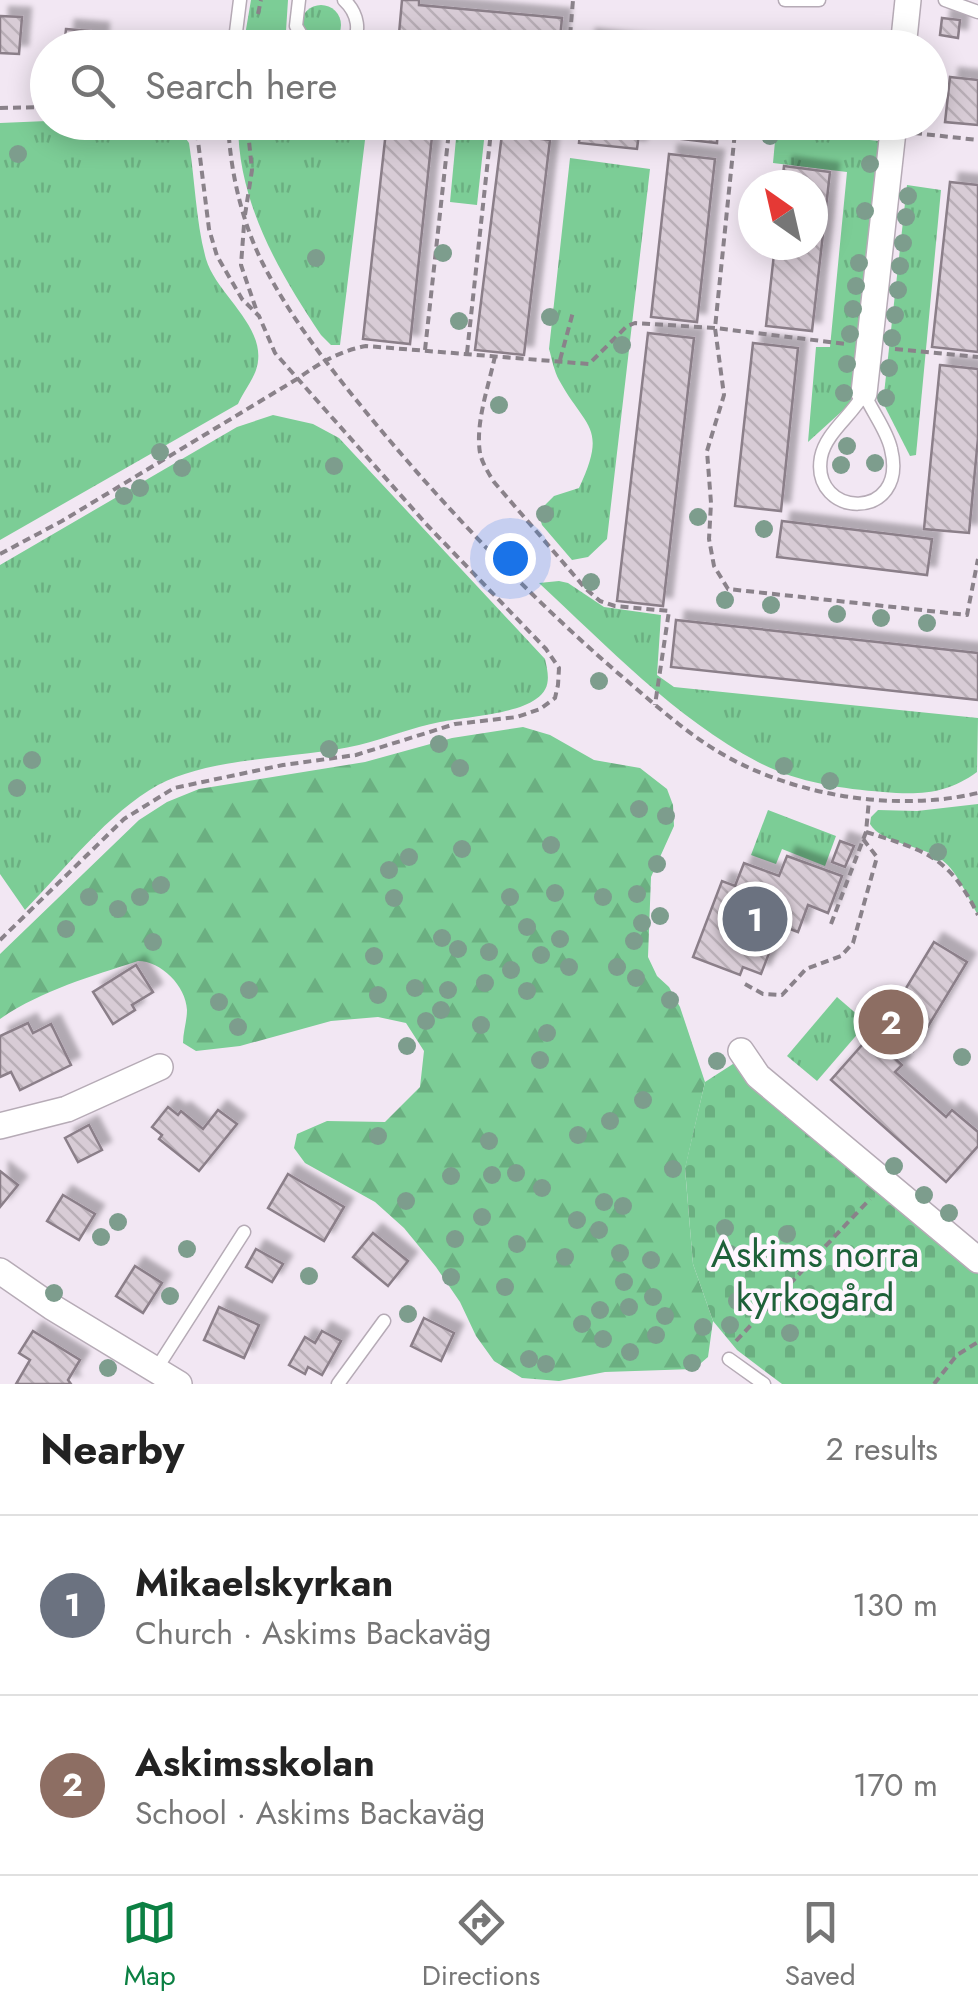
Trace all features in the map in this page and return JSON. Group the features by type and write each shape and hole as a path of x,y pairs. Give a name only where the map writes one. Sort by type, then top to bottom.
{"street":[{"path":"904,30 908,0"},
{"path":"864,393 892,140"},
{"path":"741,1051 758,1076 978,1260"},
{"path":"0,1126 67,1108 160,1067"},
{"path":"0,1272 179,1384"}],"lane":[{"path":"236,30 240,0"},
{"path":"298,30 299,0"},
{"path":"344,0 356,17 356,30"},
{"path":"785,0 818,0"},
{"path":"945,0 978,12"},
{"path":"864,393 893,454 892,482 886,494 876,500 843,502 824,486 820,462 823,447 864,393"},
{"path":"155,1372 244,1232"},
{"path":"338,1384 384,1321"},
{"path":"729,1359 764,1384"}],"path":[{"path":"570,30 573,0"},
{"path":"0,108 30,107"},
{"path":"197,140 209,229 217,256 234,287 259,316"},
{"path":"231,140 245,220 280,294 323,360 478,541 560,623 702,741 741,764 834,795 925,800 978,793"},
{"path":"0,940 124,819 174,788 246,771 356,755 455,724 516,717 540,709 555,698 559,668 546,649 428,526 275,353 241,264 252,170 249,140"},
{"path":"425,350 448,140"},
{"path":"467,354 490,140"},
{"path":"734,140 716,328 724,395 708,451 709,539 714,566 728,589 978,619"},
{"path":"559,362 573,312"},
{"path":"0,554 62,522 323,360 348,349 366,346 589,364 627,326 635,323 716,328 978,357"},
{"path":"494,356 481,432 480,453 485,466 494,482 600,601 669,611 655,704"},
{"path":"967,615 978,559"},
{"path":"831,924 864,839 870,799"},
{"path":"866,832 934,857 947,866 978,915"},
{"path":"744,984 763,994 782,994 806,969 841,956 853,942 877,857 864,839"},
{"path":"729,1359 727,1351 884,1184"},
{"path":"934,1384 957,1356 978,1342"}],"green space":[{"path":"251,0 288,0 286,30 246,30"},
{"path":"321,5 335,11 340,30 302,30 301,25 307,11"},
{"path":"30,122 30,140 187,140 206,259 249,326 258,355 256,370 238,404 0,540 0,123"},
{"path":"239,140 365,140 340,345 331,345 321,335 276,261 253,208"},
{"path":"456,140 484,140 477,205 450,202"},
{"path":"775,140 879,141 851,403 808,442 816,347 830,347 847,172 773,163"},
{"path":"570,158 650,169 607,539 588,557 572,560 542,525 538,512 554,496 579,488 592,452 590,429 559,380 549,349"},
{"path":"907,185 941,190 916,455 910,456 883,403"},
{"path":"273,415 313,424 339,438 545,659 548,676 544,691 527,704 503,712 430,724 335,750 204,768 158,785 122,810 25,910 0,874 0,565 237,427"},
{"path":"559,581 604,607 661,615 657,675 674,687 978,718 977,772 944,789 909,793 835,786 772,769 670,703 539,583"},
{"path":"523,727 550,735 594,760 640,768 667,789 673,805 674,826 651,877 648,957 680,1007 705,1082 685,1169 693,1264 713,1321 708,1357 694,1369 605,1372 559,1381 522,1378 494,1361 476,1336 460,1302 404,1228 375,1202 305,1163 294,1148 297,1134 327,1121 385,1122 420,1087 424,1051 406,1023 378,1017 331,1021 240,1046 196,1051 183,1043 187,1010 177,984 155,965 138,961 49,992 0,1019 0,954 139,820 167,802 199,789 365,762 452,738"},
{"path":"978,804 978,915 948,865 884,836 870,824 878,810 917,811"},
{"path":"768,810 836,836 825,866 782,849 776,864 751,855"},
{"path":"837,997 867,1023 817,1081 787,1056"},
{"name":"Askims norra kyrkogård","path":"736,1062 978,1272 978,1384 782,1384 737,1350 713,1321 693,1264 685,1168 705,1082"}],"building":[{"path":"402,0 419,0 419,5 562,18 561,30 399,30"},
{"path":"0,16 22,17 19,54 0,53"},
{"path":"942,18 960,20 958,38 948,36 948,30 941,30"},
{"path":"950,77 978,80 978,125 948,122"},
{"path":"385,140 432,140 410,344 363,339"},
{"path":"501,140 550,140 524,355 475,350"},
{"path":"579,140 638,140 637,149 579,143"},
{"path":"669,154 715,159 697,322 651,317"},
{"path":"950,182 978,185 978,352 932,347"},
{"path":"773,260 820,260 812,331 766,326"},
{"path":"648,333 694,338 663,606 617,601"},
{"path":"753,343 798,348 781,511 735,506"},
{"path":"940,365 978,369 978,438 969,533 924,529"},
{"path":"782,521 932,539 927,575 777,557"},
{"path":"676,620 978,653 978,700 671,667"},
{"path":"840,841 854,846 845,867 832,862"},
{"path":"787,856 842,876 828,913 808,905 798,932 780,925 761,974 743,967 740,975 693,957 722,881 735,886 744,863 779,876"},
{"path":"934,942 967,962 913,1051 880,1031"},
{"path":"136,965 153,992 113,1024 93,992"},
{"path":"28,1023 33,1033 51,1024 71,1065 20,1090 11,1072 0,1077 0,1036"},
{"path":"870,1036 902,1065 895,1072 946,1117 952,1110 978,1132 978,1146 946,1182 831,1080"},
{"path":"168,1107 178,1115 181,1111 203,1129 218,1110 237,1124 199,1171 159,1139 162,1135 152,1127"},
{"path":"89,1125 102,1150 78,1162 65,1138"},
{"path":"0,1171 18,1185 0,1207"},
{"path":"288,1174 344,1207 324,1241 268,1208"},
{"path":"63,1195 95,1214 79,1240 47,1221"},
{"path":"373,1233 408,1261 388,1286 353,1257"},
{"path":"256,1249 283,1264 272,1282 246,1267"},
{"path":"135,1266 162,1283 143,1313 116,1296"},
{"path":"219,1307 259,1325 244,1358 204,1340"},
{"path":"424,1318 454,1333 441,1361 411,1346"},
{"path":"33,1331 80,1360 68,1380 71,1384 16,1384 30,1360 19,1353"},
{"path":"322,1331 341,1341 322,1375 308,1367 305,1374 289,1365 305,1337 315,1343"}],"place":[{"name":"Mikaelskyrkan","path":"755,919"},
{"name":"Askimsskolan","path":"891,1022"}]}
